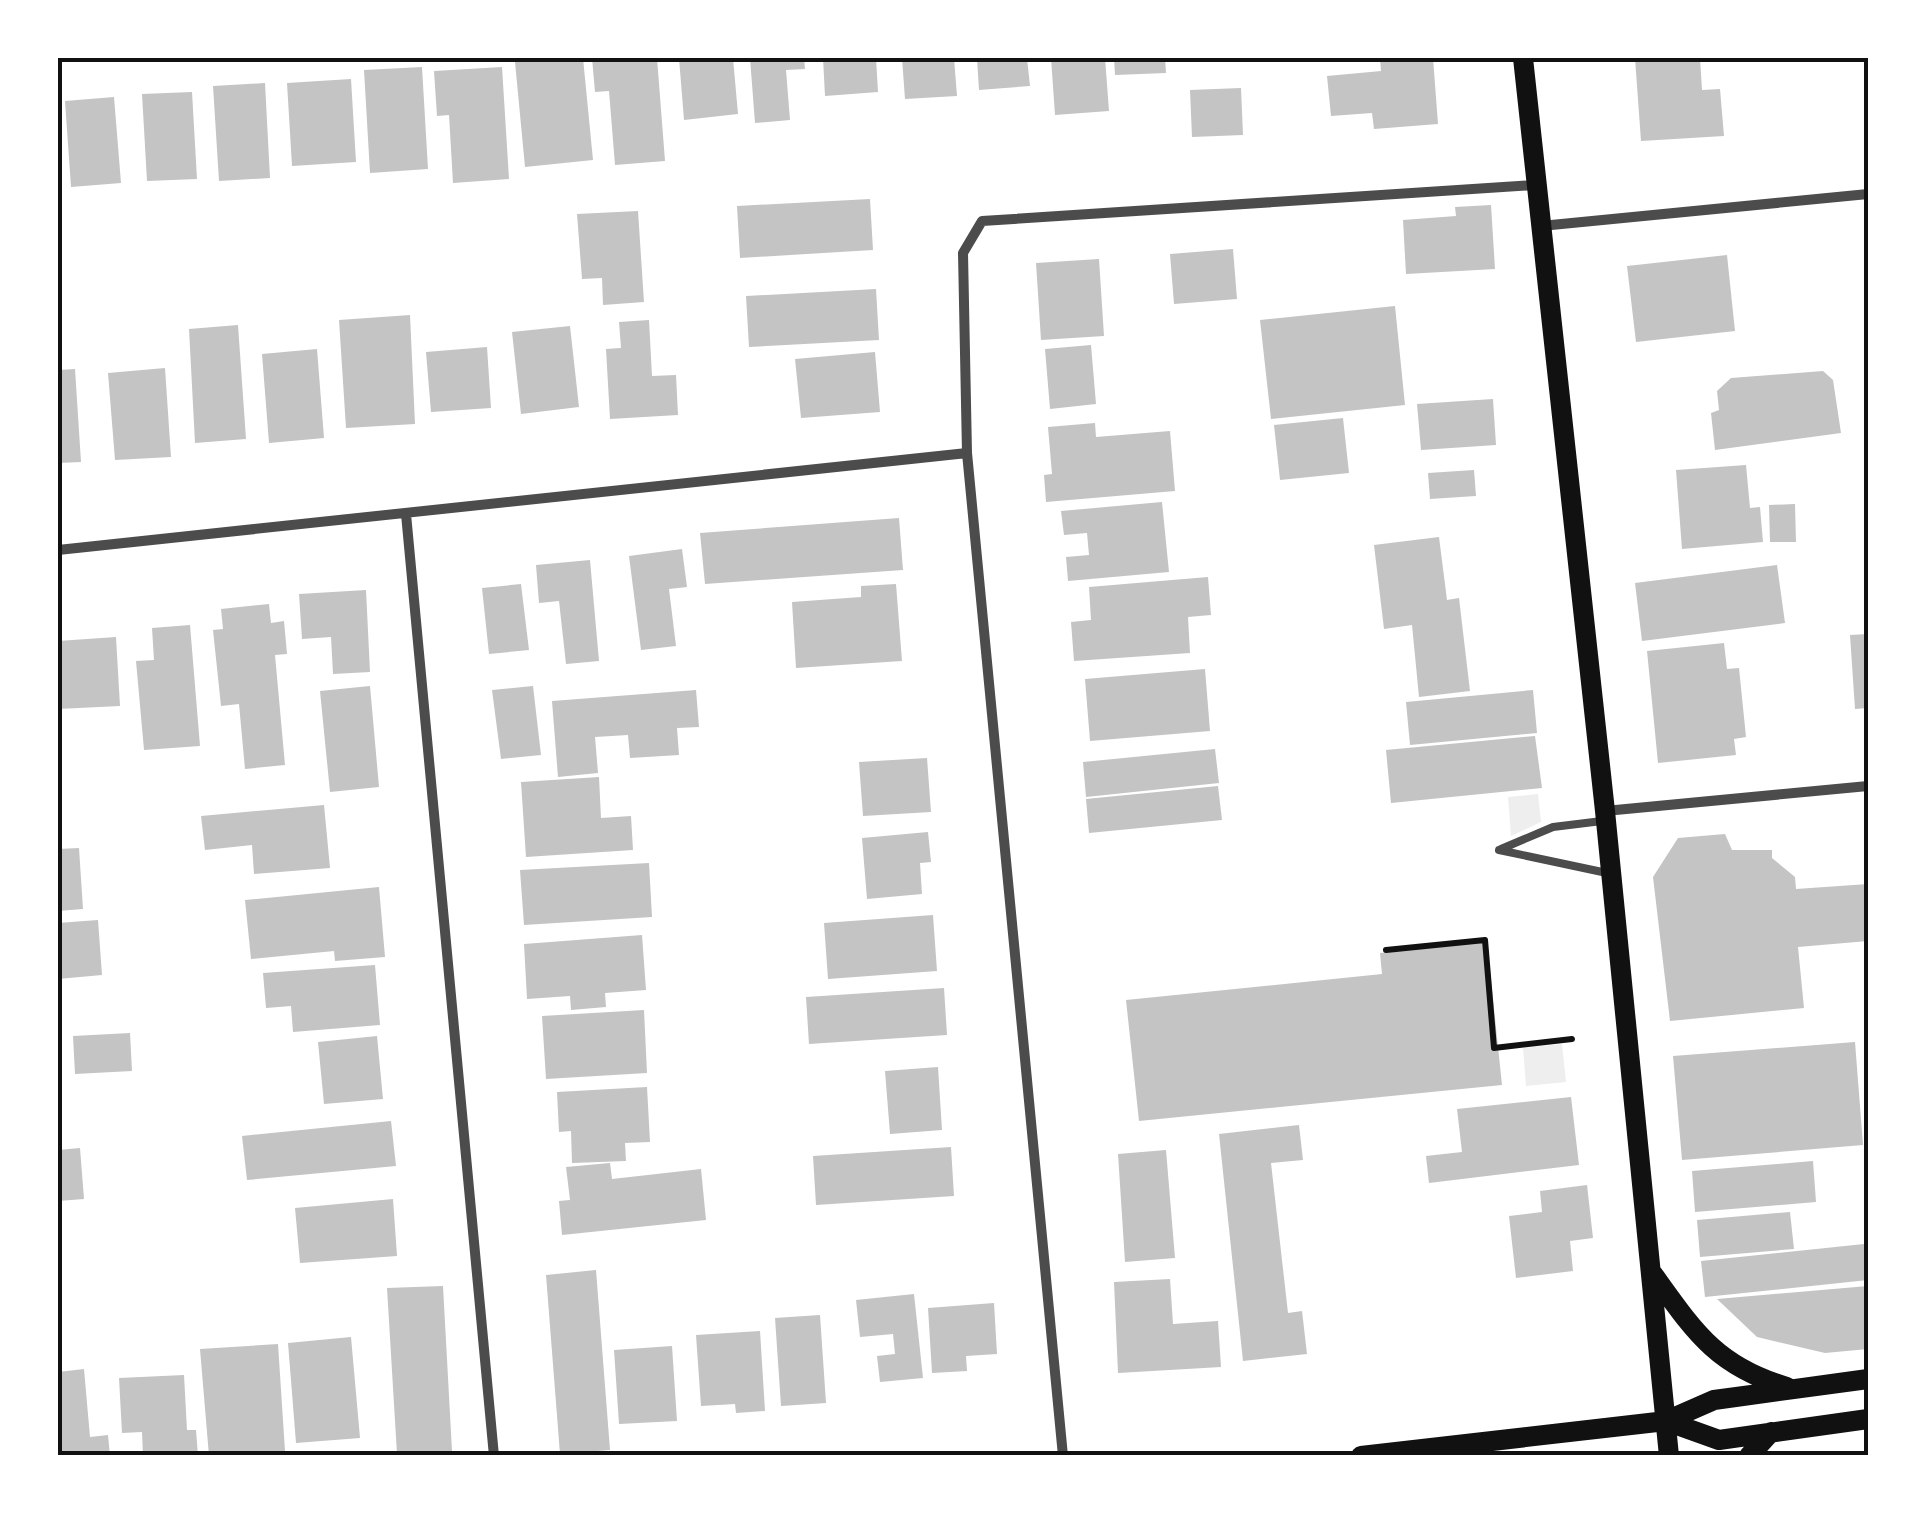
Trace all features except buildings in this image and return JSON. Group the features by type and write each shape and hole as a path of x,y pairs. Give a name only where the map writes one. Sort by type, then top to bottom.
{"main road":[{"path":"1523,58 1606,816 1670,1456"},
{"path":"1652,1272 1698,1336 1747,1375 1794,1389"},
{"path":"1361,1456 1666,1421 1714,1400 1868,1379"},
{"path":"1666,1421 1719,1440 1868,1419"},
{"path":"1749,1456 1770,1432"}],"street":[{"path":"1064,1456 966,453 964,253 982,221 1535,185"},
{"path":"1539,226 1868,194"},
{"path":"58,550 966,453"},
{"path":"406,514 494,1456"},
{"path":"1606,816 1868,786"}],"lane":[{"path":"1606,816 1553,827 1499,850 1612,874"}],"path":[{"path":"1386,950 1484,940 1494,1048 1572,1039"}],"shaded area":[{"path":"1538,794 1541,822 1511,836 1508,797"},
{"path":"1562,1044 1566,1082 1526,1086 1523,1048"}]}
